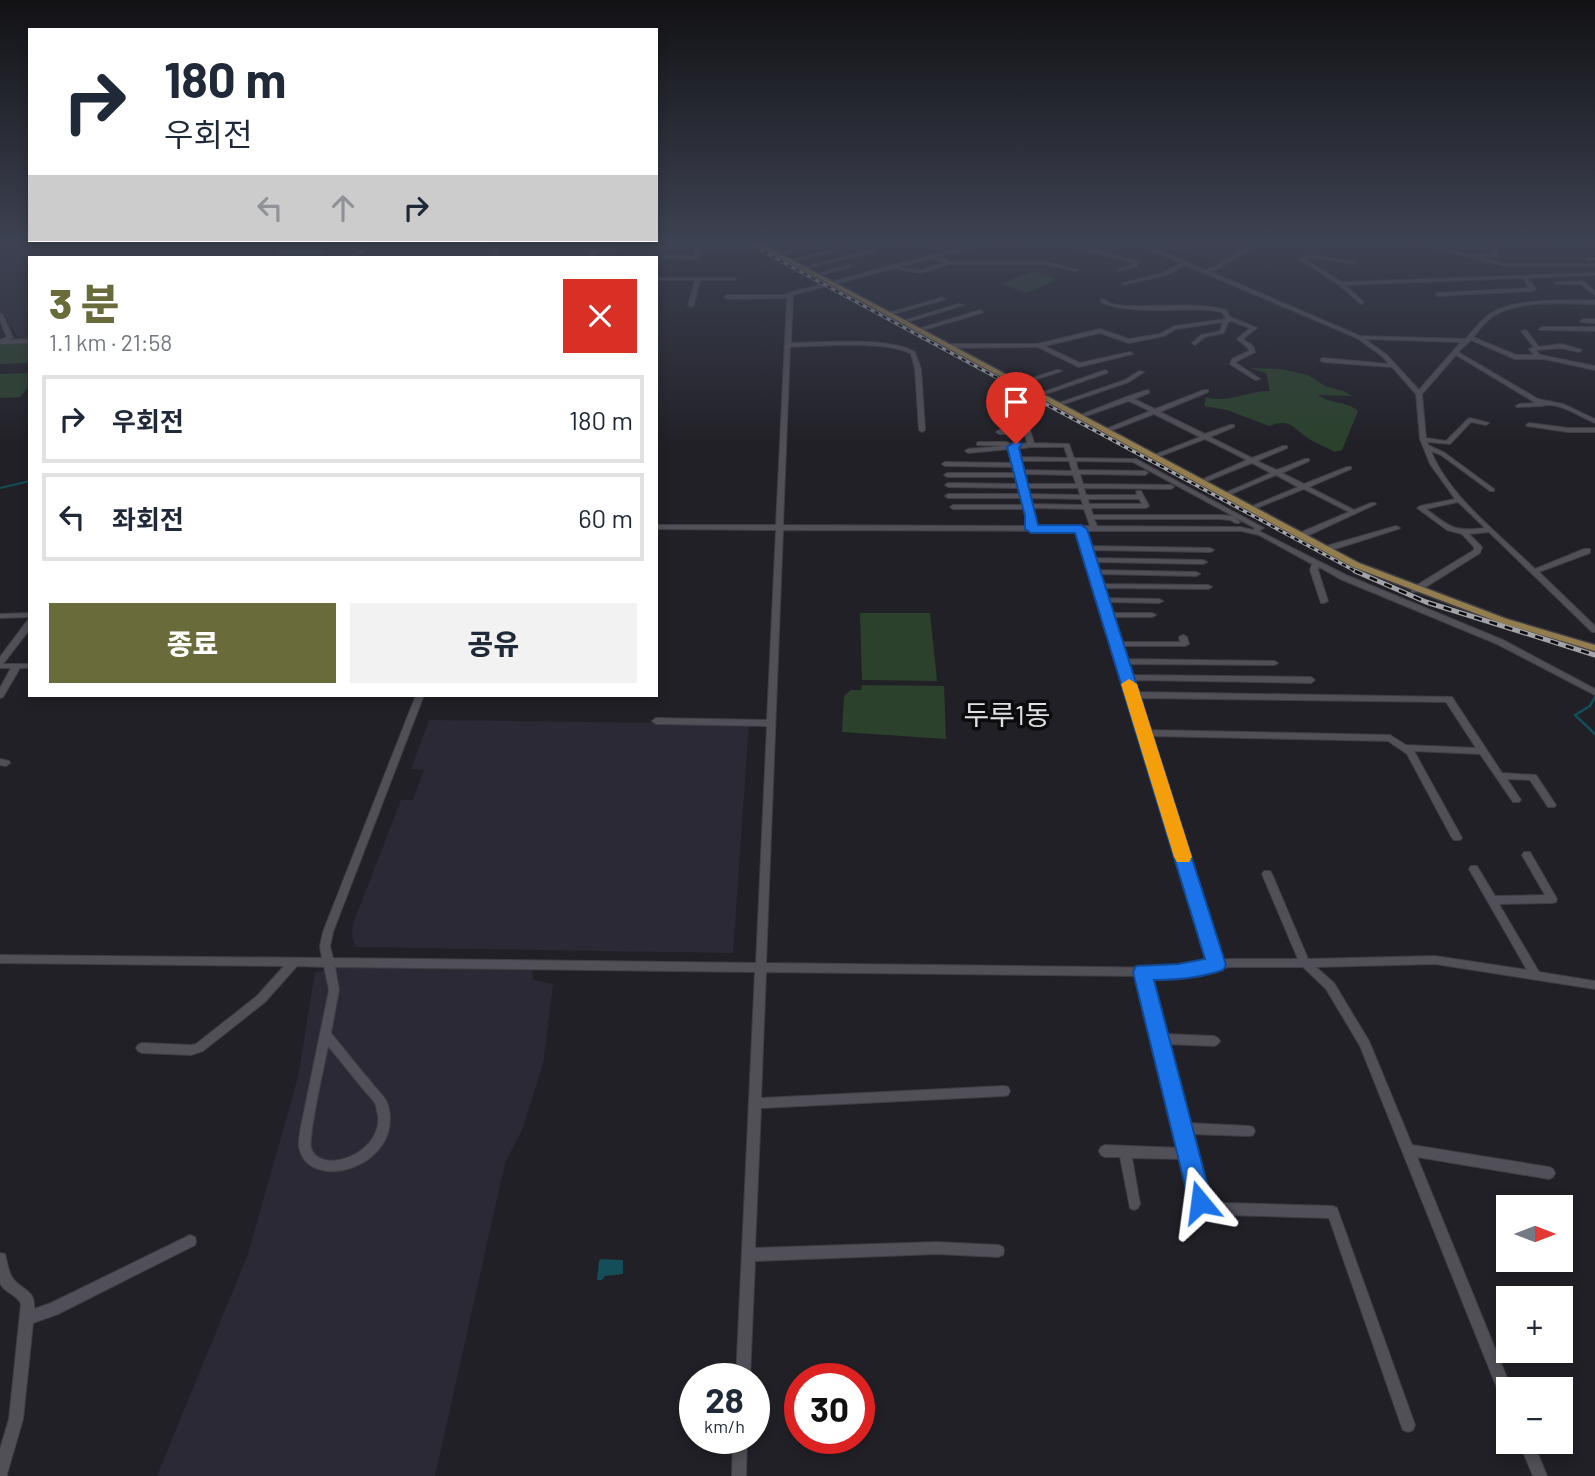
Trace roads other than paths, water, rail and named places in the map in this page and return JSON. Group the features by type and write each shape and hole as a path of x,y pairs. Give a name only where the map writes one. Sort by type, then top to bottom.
{"main road":[{"path":"877,308 1379,576 1504,621 1595,648"}],"street":[{"path":"744,1363 790,308"},
{"path":"888,314 910,308"},
{"path":"902,322 951,308"},
{"path":"1195,343 1203,336 1222,332 1227,320 1224,311 1211,308"},
{"path":"1291,308 1359,337 1395,366 1419,394 1425,443 1433,464 1459,500 1595,630"},
{"path":"1419,394 1487,318 1502,310 1513,308"},
{"path":"918,330 979,312"},
{"path":"0,315 10,338 0,342"},
{"path":"949,346 1040,346 1100,331 1129,341 1162,335 1164,331 1175,328 1227,320 1254,328 1240,339 1251,347 1252,352 1234,360 1233,364 1257,379"},
{"path":"1583,321 1595,321"},
{"path":"1542,329 1595,329"},
{"path":"1524,331 1537,348"},
{"path":"1359,337 1469,339 1507,355 1538,356 1595,368"},
{"path":"0,342 28,341"},
{"path":"788,345 891,345 910,350 917,373 922,430"},
{"path":"1040,346 1079,365 1130,354"},
{"path":"1538,356 1531,351 1560,346 1579,349"},
{"path":"1455,352 1542,404"},
{"path":"1323,360 1395,366"},
{"path":"1020,383 1059,370"},
{"path":"1041,394 1105,372"},
{"path":"1059,404 1128,380 1141,372"},
{"path":"1108,430 1206,391"},
{"path":"1081,416 1147,392"},
{"path":"1128,398 1354,512"},
{"path":"1519,406 1561,405 1595,421"},
{"path":"1021,409 1031,445"},
{"path":"1425,443 1448,443 1471,421 1486,423"},
{"path":"1529,425 1568,430 1595,429"},
{"path":"1156,456 1232,426"},
{"path":"999,432 1027,432"},
{"path":"1425,443 1492,490"},
{"path":"979,444 1014,446"},
{"path":"968,452 1014,446 1067,445 1094,529"},
{"path":"1014,446 1031,529"},
{"path":"1203,481 1285,447"},
{"path":"947,475 1018,468 1071,459 1134,460 1259,527 1254,532"},
{"path":"1227,494 1307,460"},
{"path":"945,464 1076,473 1145,473"},
{"path":"1252,508 1349,468"},
{"path":"948,485 1171,487"},
{"path":"953,507 1146,506 1137,487"},
{"path":"948,496 1142,497"},
{"path":"1459,500 1420,508 1449,529 1464,533 1489,530"},
{"path":"1301,535 1373,504"},
{"path":"1090,517 1233,518 1241,529"},
{"path":"658,527 1241,529 1254,532 1343,577 1500,642 1595,692"},
{"path":"1326,549 1396,528"},
{"path":"1081,529 1216,965"},
{"path":"1415,590 1477,551 1478,547 1464,533"},
{"path":"1087,548 1210,550"},
{"path":"1534,572 1587,551"},
{"path":"1090,560 1203,562"},
{"path":"1316,564 1314,570 1322,597 1331,593"},
{"path":"1094,572 1196,574"},
{"path":"1098,586 1208,587"},
{"path":"1103,600 1159,601"},
{"path":"0,616 28,615"},
{"path":"1108,615 1152,615"},
{"path":"28,626 0,664 28,666"},
{"path":"1117,644 1185,643 1183,637"},
{"path":"1122,661 1274,663"},
{"path":"0,695 17,666"},
{"path":"1127,677 1311,680"},
{"path":"1132,695 1449,699 1516,800"},
{"path":"326,1035 382,1104 386,1117 385,1129 376,1146 362,1158 338,1167 318,1162 305,1149 306,1131 334,990 325,946 332,920 419,697"},
{"path":"656,721 772,723"},
{"path":"1144,733 1383,736 1395,740 1406,748 1457,838"},
{"path":"1406,748 1483,751"},
{"path":"1501,776 1533,778 1551,805"},
{"path":"1492,900 1552,899 1527,855"},
{"path":"1474,869 1536,976"},
{"path":"1267,874 1305,963 1330,986 1364,1044 1500,1377"},
{"path":"0,959 1143,972 1178,972 1216,965 1435,960 1595,985"},
{"path":"142,1048 199,1048 261,999 295,962"},
{"path":"1143,972 1200,1202 1225,1209 1333,1212 1408,1425"},
{"path":"1160,1039 1214,1041"},
{"path":"755,1103 1004,1091"},
{"path":"1180,1128 1249,1130"},
{"path":"1408,1150 1549,1173"},
{"path":"1105,1152 1187,1154"},
{"path":"1125,1152 1135,1204"},
{"path":"26,1318 53,1309 190,1241"},
{"path":"748,1255 937,1248 998,1251"},
{"path":"0,1259 7,1283 24,1295 27,1303 16,1419 0,1474"},
{"path":"739,1476 740,1454"},
{"path":"1531,1454 1540,1476"}],"water":[{"path":"601,1259 623,1260 623,1274 597,1280"}],"waterway":[{"path":"0,488 28,481"},
{"path":"1595,697 1590,706 1575,715 1595,734"}],"railway":[{"path":"868,308 1357,572"},
{"path":"1357,572 1426,602 1595,655"}],"district":[{"name":"두루1동","path":"1007,715"}]}
